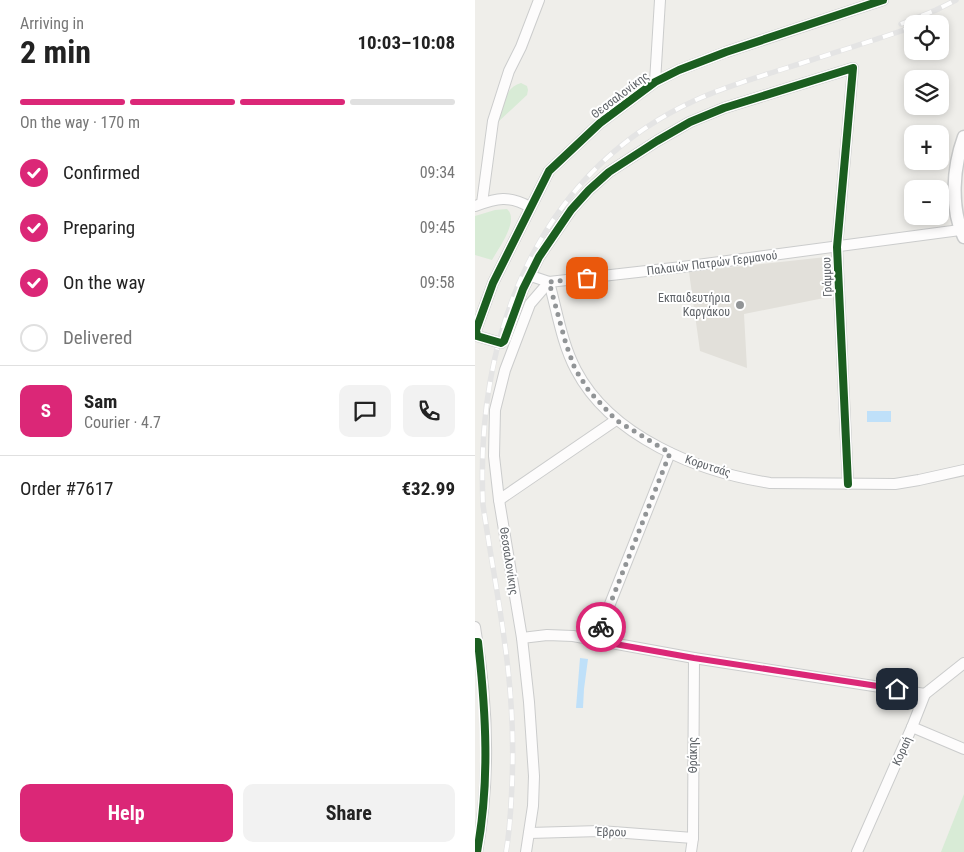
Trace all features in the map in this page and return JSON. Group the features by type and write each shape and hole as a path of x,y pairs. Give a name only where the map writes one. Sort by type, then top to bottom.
{"street":[{"path":"530,207 517,200 503,198 477,202 493,121 509,71 521,47 539,0"},
{"path":"655,82 660,0"},
{"name":"Θεσσαλονίκης","path":"476,330 493,283 549,171 600,124 655,82 679,70 720,54 883,0"},
{"name":"Γράμμου","path":"531,276 539,257 571,210 609,172 690,122 724,108 853,68 837,246 847,484"},
{"path":"962,234 955,201 956,171 964,137"},
{"name":"Παλαιών Πατρών Γερμανού","path":"531,276 549,282 683,267 837,246 962,234"},
{"path":"476,330 477,336 501,343 506,338 523,289 531,276"},
{"name":"Θεσσαλονίκης","path":"526,852 533,806 534,776 529,702 522,638 499,500 494,456 495,410 505,370 530,304 549,282"},
{"name":"Κορυτσάς","path":"549,282 575,369 589,391 616,420 670,453 750,480 787,484 895,484 964,470"},
{"path":"499,500 616,420"},
{"path":"598,641 602,624 670,453"},
{"path":"475,627 484,694 486,755 484,810 477,852"},
{"path":"522,638 547,635 573,636 694,658 925,694 964,663"},
{"name":"Θράκης","path":"691,852 693,838 694,658"},
{"name":"Κοραή","path":"857,852 925,694"},
{"path":"912,727 964,749"},
{"name":"Έβρου","path":"529,833 600,831 693,838"}],"shaded area":[{"name":"Εκπαιδευτήρια Καργάκου","path":"826,257 829,297 744,314 747,368 700,351 689,272"}],"green space":[{"path":"521,83 527,86 527,95 497,123 507,93"},
{"path":"507,209 511,220 510,227 492,260 475,255 475,216 495,210"},
{"path":"964,794 964,852 941,852"}],"water":[{"path":"867,411 891,411 891,422 867,422"},
{"path":"580,658 588,659 583,708 576,708"}],"railway":[{"path":"901,24 956,0"},
{"path":"506,852 512,787 512,720 506,648 483,505 483,441 491,379 505,320 527,264 558,214 596,169 642,130 698,99 718,91 904,30"}],"cycle path":[{"path":"848,484 837,247 853,68 724,108 690,122 609,172 571,210 539,257 523,289 504,341 501,343 477,336 476,330 493,283 549,171 600,123 655,82 679,70 726,52 883,0"},
{"path":"475,642 478,642 485,721 484,800 477,852"}],"way so far":[{"path":"587,278 549,282 575,369 589,391 616,420 670,453 601,627"}],"place":[{"name":"Εκπαιδευτήρια Καργάκου","path":"740,305"}],"route":[{"path":"601,627 598,641 694,658 897,689"}]}
